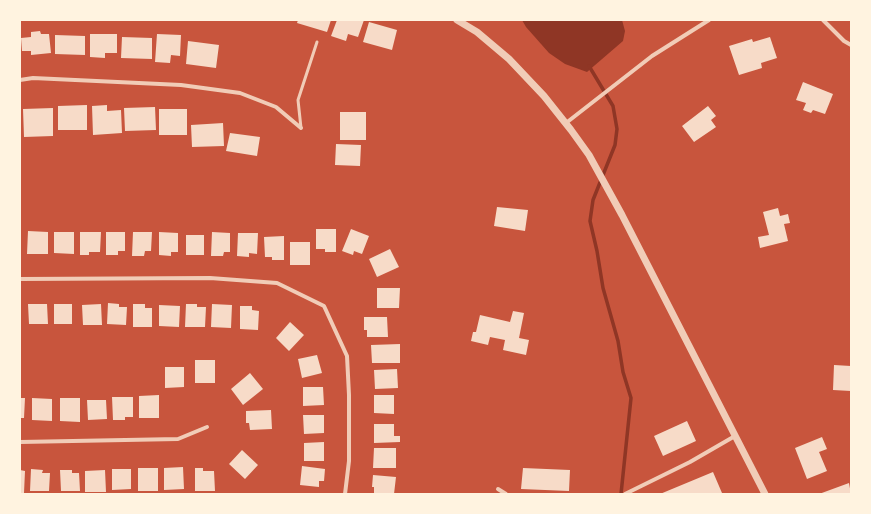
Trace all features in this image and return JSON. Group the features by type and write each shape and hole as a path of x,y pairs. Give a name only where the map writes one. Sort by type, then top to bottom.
{"street":[{"path":"457,20 477,32 509,58 544,96 589,155 622,215 765,494"},
{"path":"566,123 652,56 709,20"},
{"path":"823,20 844,41 851,45"},
{"path":"20,80 33,78 181,85 240,94 276,107 301,128"},
{"path":"20,279 210,278 270,283 277,284 324,306 347,356 349,395 349,461 345,494"},
{"path":"20,442 178,439 207,427"},
{"path":"626,494 690,462 735,436"},
{"path":"498,489 506,494"}],"lane":[{"path":"301,128 298,100 317,42"}],"shaded area":[{"path":"522,20 622,20 625,31 623,41 587,72 565,64 549,53 526,27"}],"building":[{"path":"298,20 331,20 327,32 297,23"},
{"path":"337,20 364,20 358,37 348,34 346,41 331,36"},
{"path":"369,22 397,30 392,50 363,42"},
{"path":"40,31 41,34 49,34 51,53 31,55 31,51 22,51 21,38 31,37 31,32"},
{"path":"90,34 117,34 117,53 105,53 105,58 90,57"},
{"path":"157,34 181,35 180,56 171,55 170,63 155,62"},
{"path":"55,35 85,36 85,55 55,54"},
{"path":"122,37 152,38 152,59 121,58"},
{"path":"770,37 777,58 761,63 762,68 739,75 729,46 752,39 753,42"},
{"path":"188,41 219,45 216,68 186,64"},
{"path":"803,82 833,94 825,114 813,110 811,113 803,110 806,103 796,100"},
{"path":"87,105 87,130 58,130 58,106"},
{"path":"107,105 107,111 121,110 122,133 93,135 92,106"},
{"path":"708,106 716,116 711,120 716,127 694,142 682,126"},
{"path":"155,107 156,130 125,131 124,108"},
{"path":"53,108 53,136 24,137 23,109"},
{"path":"159,109 187,109 187,135 159,135"},
{"path":"340,112 366,112 366,140 340,140"},
{"path":"223,123 224,146 192,147 191,125"},
{"path":"230,133 260,137 257,156 226,151"},
{"path":"336,144 361,145 360,166 335,165"},
{"path":"497,207 528,210 525,231 494,226"},
{"path":"778,208 780,216 788,214 790,223 784,224 788,241 760,248 758,237 769,235 763,212"},
{"path":"316,229 336,229 336,252 325,252 325,249 316,249"},
{"path":"351,229 369,236 362,254 354,251 353,255 342,251"},
{"path":"28,231 48,232 48,254 27,254"},
{"path":"54,232 74,232 74,254 54,253"},
{"path":"80,232 101,232 100,252 89,252 89,255 80,255"},
{"path":"106,232 125,232 125,251 118,251 118,255 106,255"},
{"path":"133,232 152,232 151,251 145,251 144,256 132,256"},
{"path":"159,232 178,233 178,252 171,252 171,256 159,255"},
{"path":"212,232 230,233 230,252 224,252 223,256 211,256"},
{"path":"238,233 258,233 257,254 249,253 249,257 237,256"},
{"path":"186,235 204,235 204,255 186,255"},
{"path":"284,236 284,260 272,260 272,257 265,257 264,237"},
{"path":"290,242 310,242 310,265 290,265"},
{"path":"390,249 399,267 377,277 369,259"},
{"path":"377,288 400,288 399,308 377,308"},
{"path":"108,303 119,304 119,307 127,307 126,325 107,324"},
{"path":"28,304 47,304 48,324 29,324"},
{"path":"54,304 72,304 72,324 54,324"},
{"path":"101,304 102,325 83,325 82,305"},
{"path":"133,304 145,304 145,308 152,308 152,327 133,327"},
{"path":"186,304 197,304 197,307 206,307 205,327 185,327"},
{"path":"212,304 232,305 231,328 211,327"},
{"path":"159,305 180,306 179,327 159,326"},
{"path":"240,306 252,306 252,310 259,311 258,330 240,329"},
{"path":"513,311 524,313 519,338 529,340 526,355 503,350 505,340 490,337 488,345 471,341 473,332 476,332 480,315 510,322"},
{"path":"364,317 387,317 388,337 367,337 367,330 364,330"},
{"path":"290,322 304,335 289,351 276,338"},
{"path":"400,344 400,363 372,363 371,345"},
{"path":"317,355 322,373 302,378 298,359"},
{"path":"195,360 215,360 215,383 195,383"},
{"path":"834,365 851,366 851,391 833,390"},
{"path":"165,367 184,367 184,387 165,388"},
{"path":"397,369 398,388 375,389 374,370"},
{"path":"250,373 263,389 243,405 231,389"},
{"path":"303,387 323,387 324,405 303,406"},
{"path":"159,395 159,418 139,418 139,396"},
{"path":"374,395 394,395 394,414 374,413"},
{"path":"112,397 133,397 133,417 125,417 125,420 113,420"},
{"path":"20,398 25,398 24,418 20,418"},
{"path":"32,398 52,399 52,421 32,420"},
{"path":"60,398 80,398 80,422 60,421"},
{"path":"87,400 106,400 107,419 88,420"},
{"path":"271,410 272,429 250,430 249,423 246,423 246,411"},
{"path":"303,415 324,415 324,433 304,434"},
{"path":"687,421 696,441 663,456 654,436"},
{"path":"374,424 394,424 394,436 400,436 400,442 374,443"},
{"path":"822,437 827,449 819,452 827,471 807,479 795,448"},
{"path":"324,442 324,461 304,461 304,443"},
{"path":"374,448 396,448 396,468 373,468"},
{"path":"242,450 258,465 245,479 229,464"},
{"path":"302,466 325,469 324,481 319,481 319,487 300,485"},
{"path":"183,467 184,489 164,490 164,468"},
{"path":"138,468 158,468 158,491 138,491"},
{"path":"195,468 203,468 203,471 214,471 215,491 195,491"},
{"path":"523,468 570,470 569,491 521,489"},
{"path":"31,469 43,470 42,473 50,473 49,491 30,491"},
{"path":"112,469 131,469 131,489 112,490"},
{"path":"20,470 25,471 24,493 20,493"},
{"path":"60,470 72,470 72,473 79,473 80,491 61,491"},
{"path":"105,470 106,492 85,492 85,471"},
{"path":"713,472 722,493 660,494"},
{"path":"373,475 396,477 394,494 374,494 374,487 372,487"},
{"path":"849,483 851,494 819,494"}],"waterway":[{"path":"589,66 613,106 617,129 615,145 593,200 590,221 603,288 618,341 623,372 631,398 621,494"}]}
